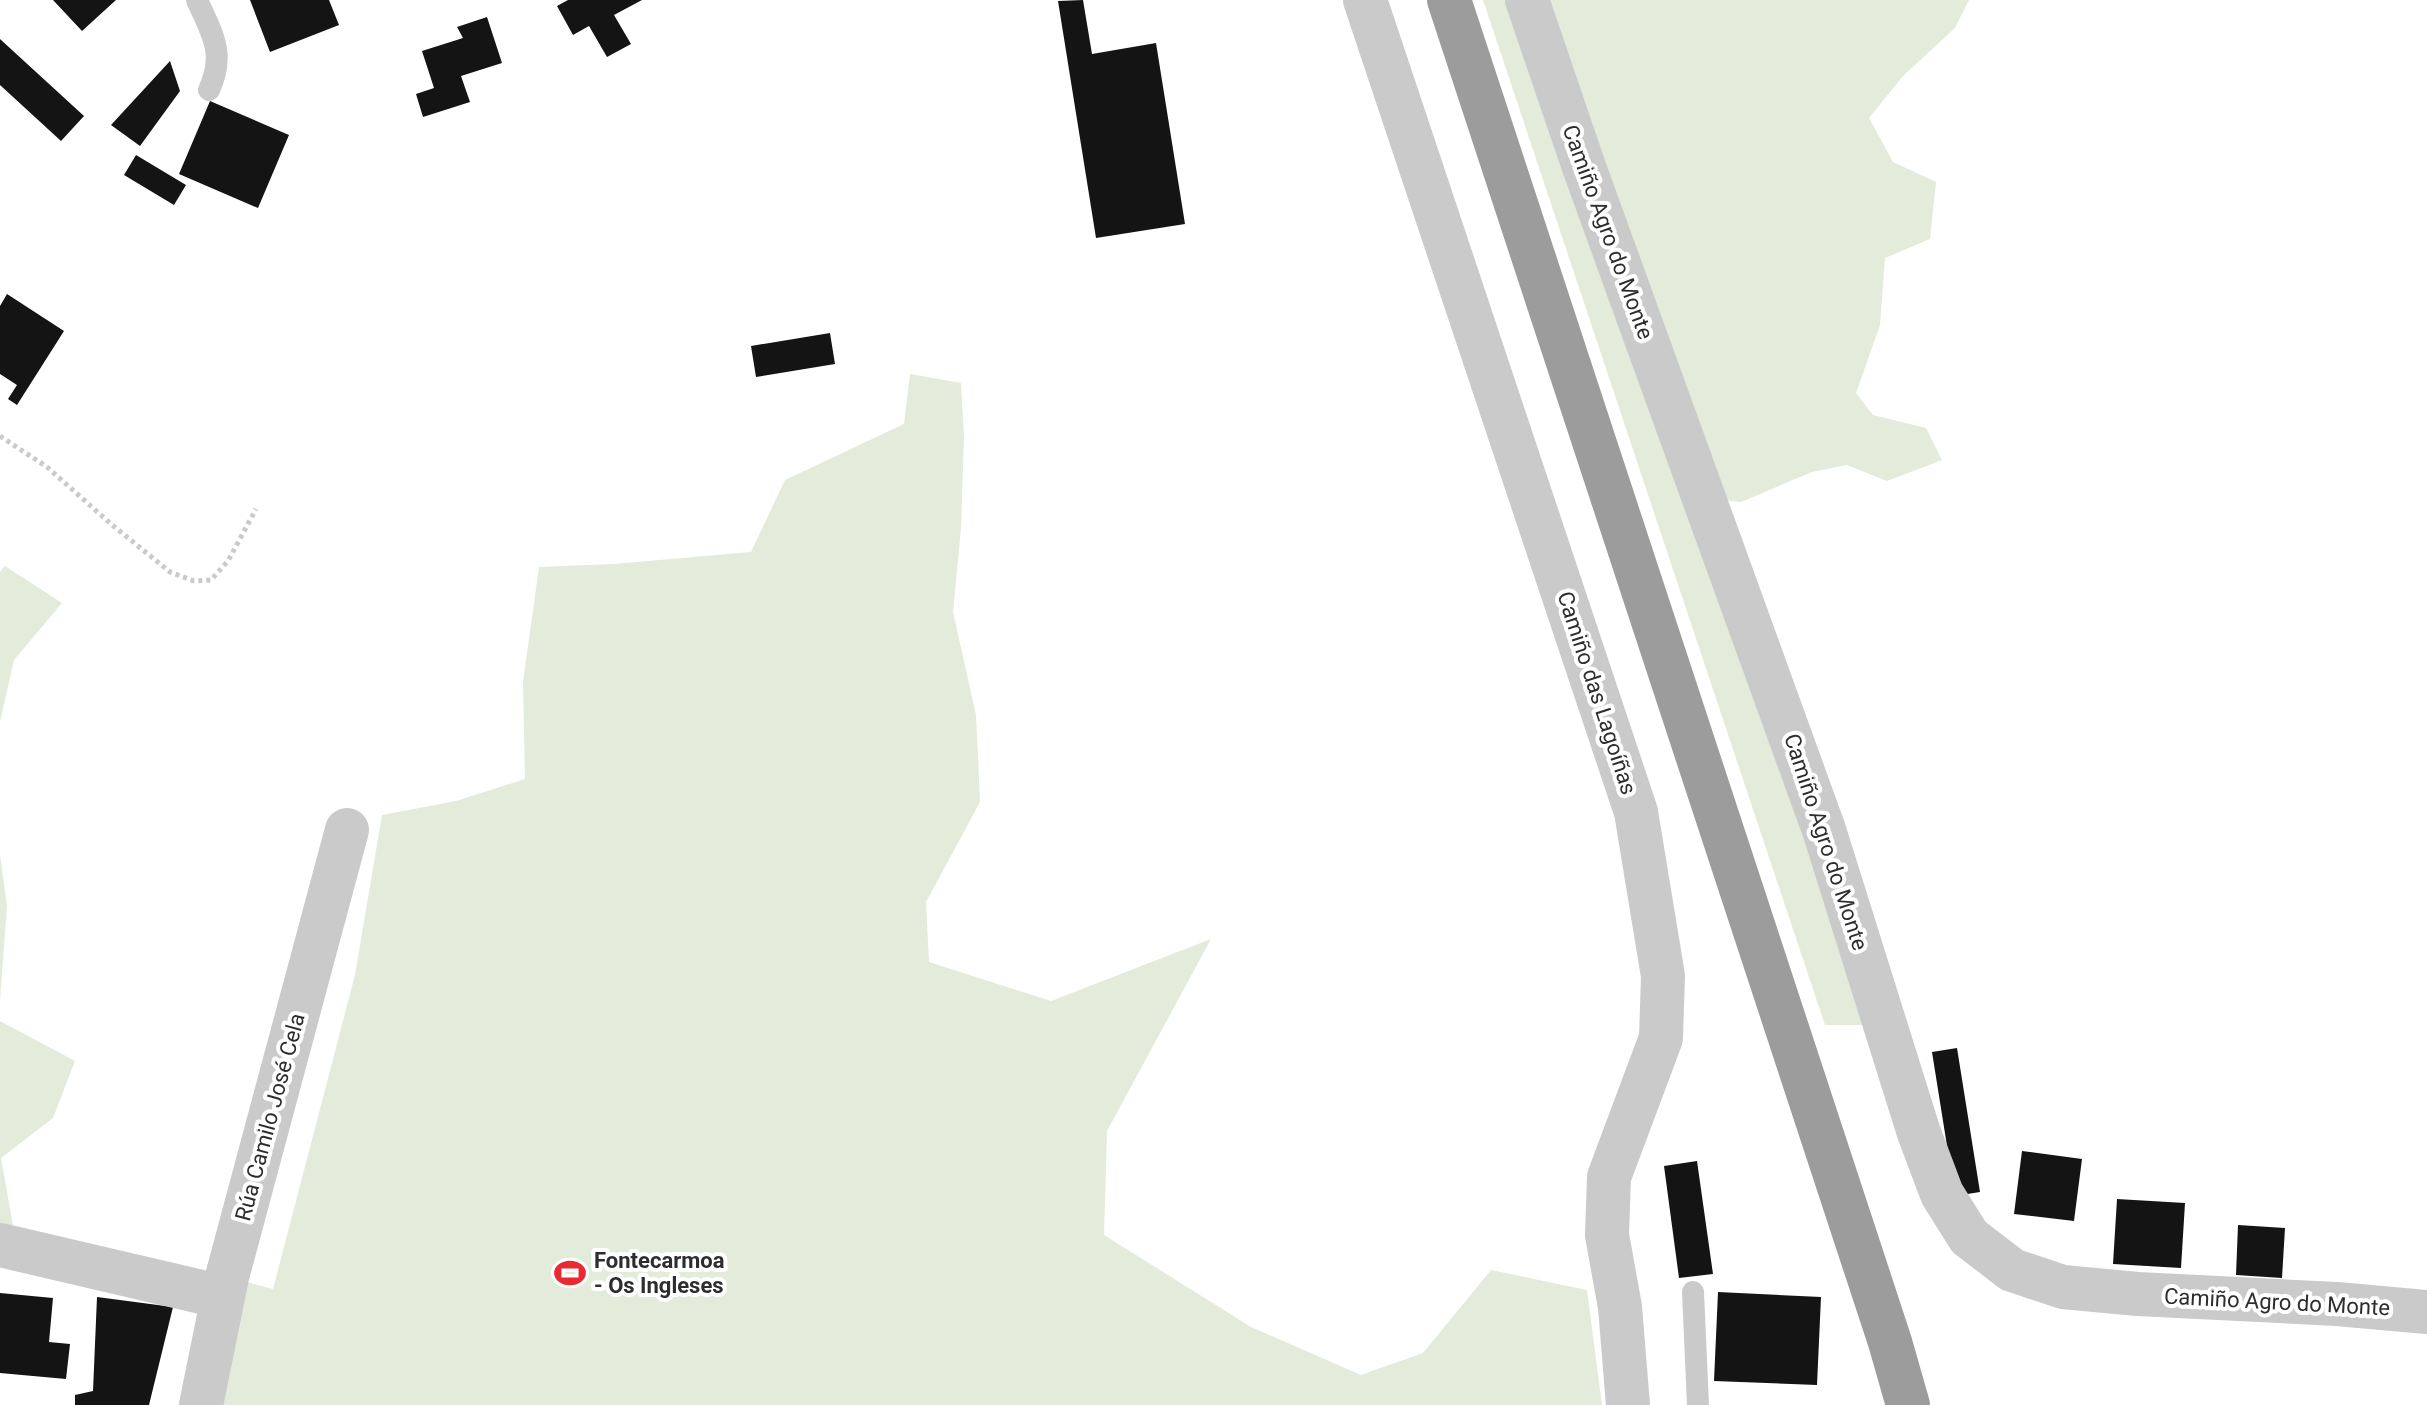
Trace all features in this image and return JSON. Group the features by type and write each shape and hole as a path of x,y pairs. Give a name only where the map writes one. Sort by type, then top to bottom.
{"highway":[{"path":"1449,0 1890,1342 1908,1405"}],"street":[{"name":"Camiño das Lagoíñas","path":"1365,0 1636,812 1663,976 1661,1038 1609,1177 1607,1235 1622,1322 1628,1405"},
{"name":"Camiño Agro do Monte","path":"1527,0 1584,167 1824,830 1919,1133 1942,1194 1969,1237 2012,1270 2063,1287 2427,1312"},
{"name":"Rúa Camilo José Cela","path":"201,1405 223,1297 347,830"},
{"path":"0,1245 223,1297"}],"lane":[{"path":"197,0 216,46 217,72 209,90"},
{"path":"1693,1292 1698,1405"}],"path":[{"path":"0,436 47,467 170,572 194,581 211,580 228,561 256,509"}],"green space":[{"path":"1483,0 1969,0 1955,28 1903,76 1869,118 1893,162 1936,182 1930,239 1885,258 1880,325 1856,393 1873,415 1926,428 1942,460 1887,481 1847,465 1812,472 1741,502 1705,498 1885,1025 1825,1025"},
{"path":"910,374 961,383 964,438 961,528 953,612 976,715 980,802 926,902 929,962 1051,1001 1211,939 1107,1131 1104,1235 1251,1327 1361,1375 1423,1353 1491,1270 1587,1290 1602,1405 208,1405 227,1277 273,1289 355,975 382,815 456,801 525,779 523,682 539,567 751,552 785,480 904,424"},
{"path":"5,566 62,603 14,660 0,722 0,572"},
{"path":"0,855 7,906 0,1001"},
{"path":"0,1021 75,1061 53,1118 1,1158 14,1231 0,1238"}],"building":[{"path":"53,0 116,0 82,31"},
{"path":"250,0 329,0 339,25 270,52"},
{"path":"568,0 642,0 614,15 631,44 607,57 589,26 573,35 557,6"},
{"path":"1083,0 1092,54 1156,43 1185,224 1096,238 1058,1"},
{"path":"487,17 502,63 461,76 470,102 423,117 416,94 434,88 422,51 463,38 457,27"},
{"path":"0,39 84,116 61,141 0,85"},
{"path":"170,61 180,91 140,146 111,125"},
{"path":"210,101 289,135 258,208 179,174"},
{"path":"136,155 186,185 174,205 124,175"},
{"path":"7,294 64,331 17,405 8,399 17,385 0,374 0,306"},
{"path":"830,333 835,364 756,377 751,346"},
{"path":"1957,1048 1980,1192 1955,1196 1932,1052"},
{"path":"2022,1151 2082,1159 2074,1221 2014,1214"},
{"path":"1697,1161 1713,1274 1679,1278 1664,1166"},
{"path":"2117,1199 2185,1203 2181,1268 2113,1264"},
{"path":"2238,1225 2285,1228 2282,1278 2236,1275"},
{"path":"1718,1292 1821,1297 1817,1385 1714,1381"},
{"path":"0,1293 53,1298 49,1342 70,1344 66,1379 0,1373"},
{"path":"97,1297 173,1307 149,1405 75,1405 75,1395 93,1391"}],"place":[{"name":"Fontecarmoa - Os Ingleses","path":"570,1273"}]}
